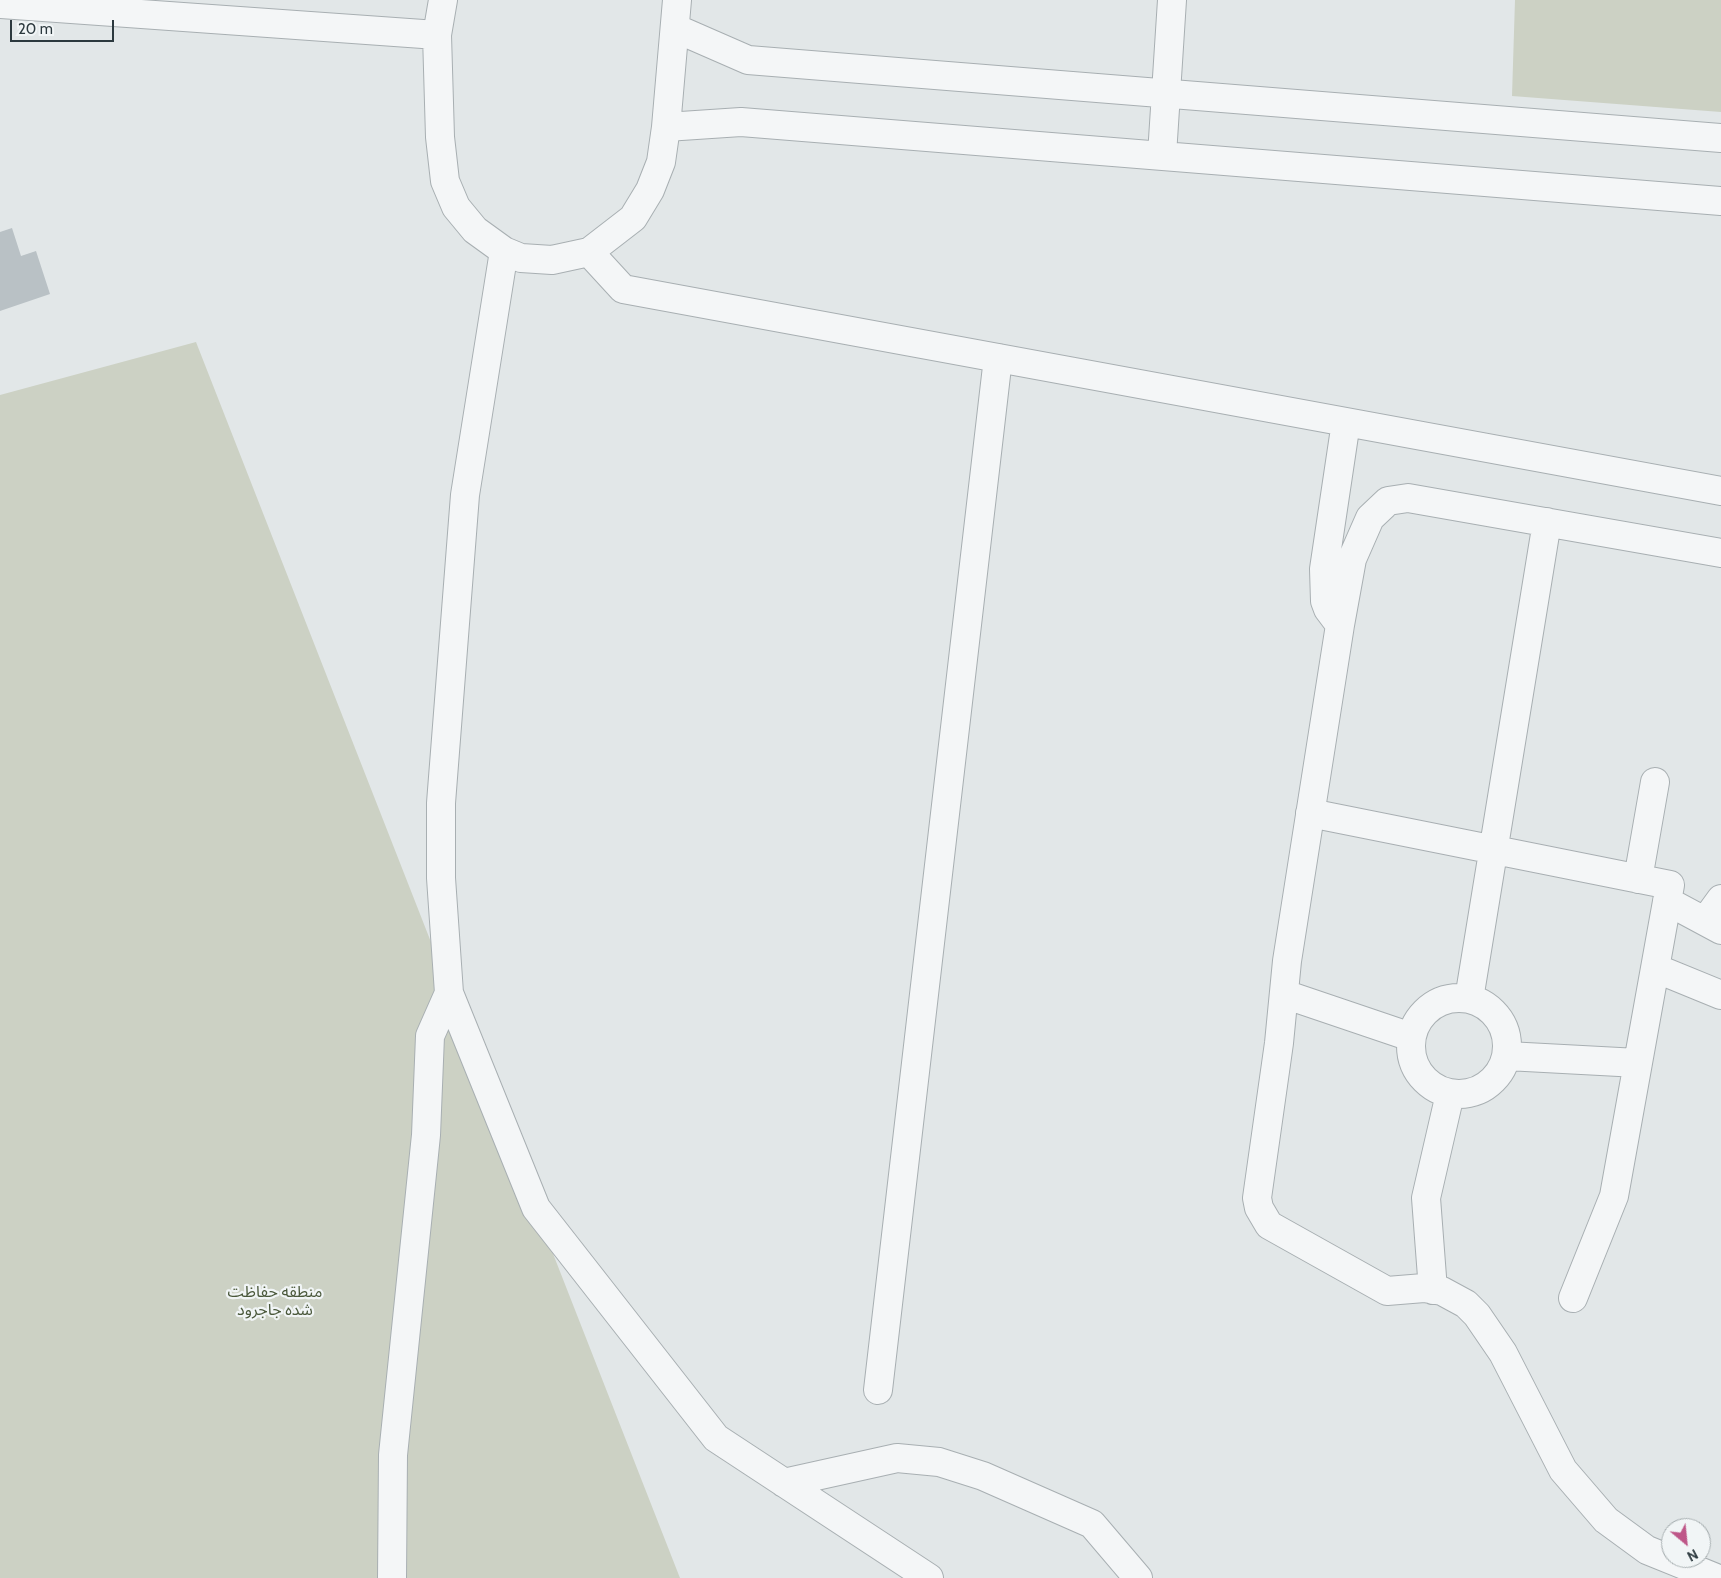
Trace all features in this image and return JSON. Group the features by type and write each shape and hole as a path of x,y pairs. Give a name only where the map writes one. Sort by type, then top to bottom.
{"lane":[{"path":"443,0 437,35 440,137 445,181 456,207 475,230 504,251 521,258 552,260 590,252 633,218 650,190 661,162 666,127 676,29 677,0"},
{"path":"1162,155 1172,0"},
{"path":"0,4 168,9 437,35"},
{"path":"676,29 748,60 1721,138"},
{"path":"666,127 741,122 1721,201"},
{"path":"504,251 465,495 442,803 441,878 449,993 536,1208 716,1438 928,1578"},
{"path":"590,252 623,289 1721,491"},
{"path":"878,1390 998,358"},
{"path":"1340,625 1328,609 1326,602 1324,569 1346,422"},
{"path":"1716,1578 1647,1550 1606,1520 1563,1470 1503,1353 1477,1314 1455,1296 1433,1290 1424,1288 1387,1291 1269,1225 1259,1208 1258,1188 1287,961 1340,625 1352,558 1370,518 1388,501 1408,498 1721,553"},
{"path":"1469,999 1547,522"},
{"path":"1638,879 1655,782"},
{"path":"1310,813 1670,885 1614,1196 1573,1298"},
{"path":"1667,901 1713,925 1721,899"},
{"path":"1655,968 1721,995"},
{"path":"392,1578 392,1455 426,1135 430,1036 449,993"},
{"path":"1284,994 1411,1037"},
{"path":"1454,998 1469,999 1483,1004 1495,1014 1504,1026 1508,1041 1507,1056 1502,1070 1492,1082 1480,1090 1465,1094 1450,1094 1436,1089 1423,1079 1415,1067 1411,1052 1411,1037 1417,1022 1426,1010 1439,1002 1454,998"},
{"path":"1507,1056 1638,1063"},
{"path":"1433,1290 1426,1198 1450,1094"},
{"path":"784,1483 897,1458 939,1462 983,1476 1092,1524 1138,1578"}],"green space":[{"path":"1515,0 1721,0 1721,112 1512,96"},
{"name":"منطقه حفاظت شده جاجرود","path":"196,342 680,1578 0,1578 0,395"}],"building":[{"path":"12,228 21,256 36,251 50,294 0,311 0,232"}]}
